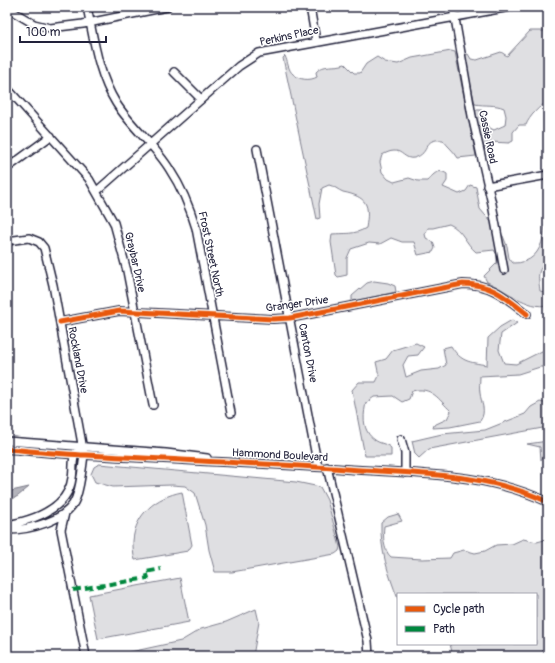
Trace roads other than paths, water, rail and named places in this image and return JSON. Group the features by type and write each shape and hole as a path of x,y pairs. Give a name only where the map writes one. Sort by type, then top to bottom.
{"street":[{"name":"Frost Street North","path":"87,7 100,66 108,88 121,109 170,169 192,213 232,413"},
{"path":"7,8 34,24 43,27 56,28 167,7"},
{"path":"310,7 316,41"},
{"name":"Cassie Road","path":"453,7 472,116 504,270"},
{"name":"Perkins Place","path":"97,191 244,62 259,53 316,41 510,7"},
{"path":"174,72 201,99"},
{"name":"Graybar Drive","path":"7,88 89,179 114,223 120,239 153,405"},
{"path":"10,166 51,136"},
{"name":"Canton Drive","path":"257,149 318,467"},
{"path":"487,186 548,175"},
{"name":"Rockland Drive","path":"7,241 29,238 39,242 44,248 60,322 76,405 81,446 84,455"},
{"name":"Granger Drive","path":"60,322 119,311 259,319 290,318 463,284 482,285 491,288 527,314"},
{"path":"401,439 405,453 405,473"},
{"name":"Hammond Boulevard","path":"7,441 166,453 229,462"},
{"path":"7,525 46,513 61,502 69,491 72,478 74,454 81,446"},
{"name":"Hammond Boulevard","path":"7,450 318,467 447,476 491,482 523,491 548,502"},
{"path":"7,530 37,526 61,516 76,500 82,476 84,455"},
{"path":"327,468 362,613 368,641 369,656"},
{"path":"66,511 62,530 86,656"},
{"path":"46,523 53,524 62,530"}]}
